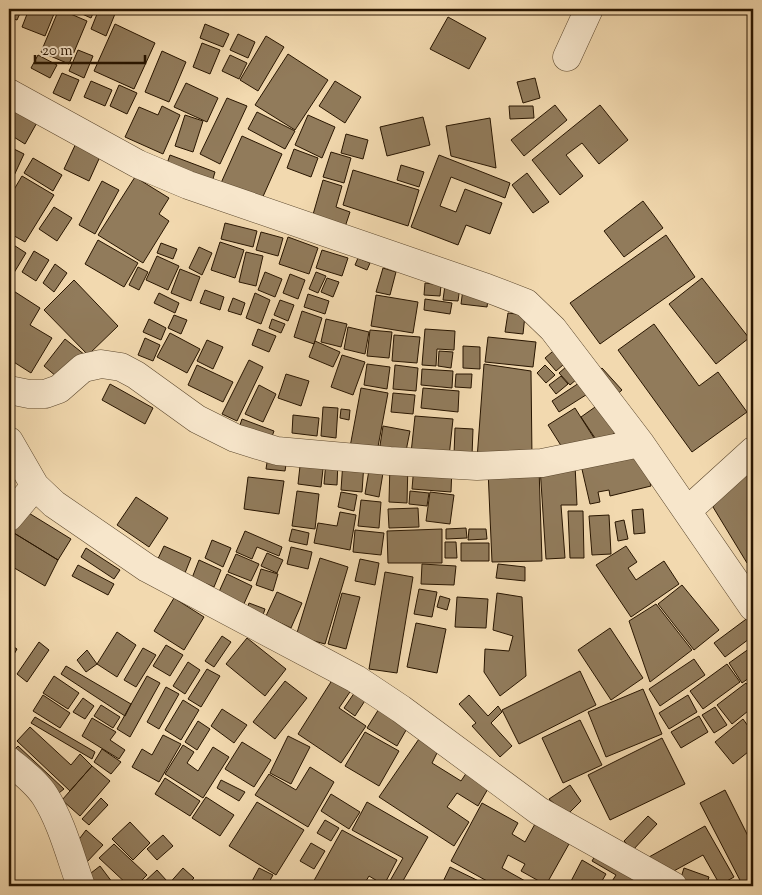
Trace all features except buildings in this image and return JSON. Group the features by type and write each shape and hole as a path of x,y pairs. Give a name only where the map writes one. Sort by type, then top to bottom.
{"street":[{"path":"568,57 589,9"},
{"path":"9,92 138,164 188,185 477,284 526,303 553,330 640,444 753,607"},
{"path":"9,390 29,394 45,394 59,389 83,368 101,364 121,367 136,375 197,419 235,438 277,451 390,461 477,466 542,463 640,444"},
{"path":"9,441 35,486 54,504 147,568 356,679 402,709 539,811 674,886"},
{"path":"687,511 753,451"},
{"path":"9,517 35,486"},
{"path":"9,761 45,795 58,820 81,886"}]}
